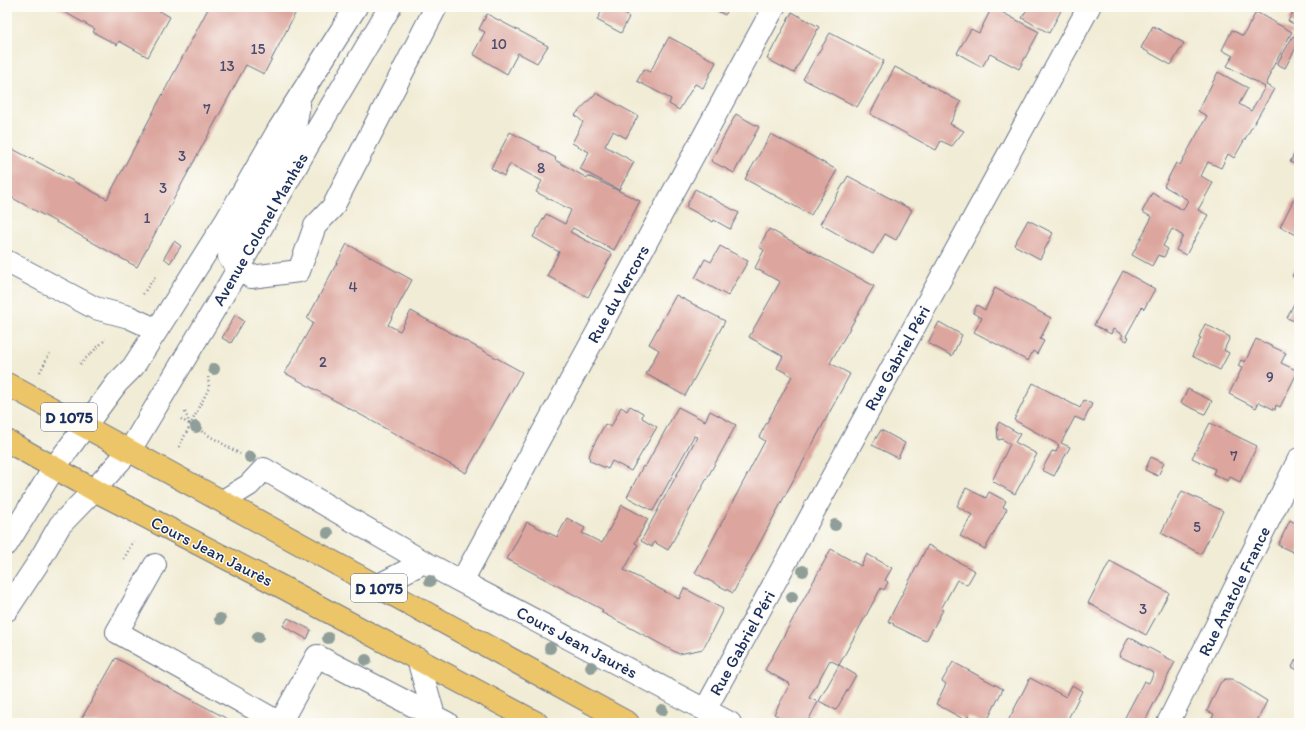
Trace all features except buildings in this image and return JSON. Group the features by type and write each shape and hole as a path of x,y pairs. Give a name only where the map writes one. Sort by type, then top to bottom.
{"main road":[{"name":"D 1075","path":"7,384 628,723"},
{"name":"Cours Jean Jaurès","path":"7,441 94,490 418,659 537,723"}],"street":[{"name":"Avenue Colonel Manhès","path":"7,544 54,468 117,382 133,367 226,221 279,129 356,7"},
{"path":"365,7 387,13"},
{"path":"300,96 293,140 232,240 229,257 239,268 251,277 299,271 315,226 333,207 436,7"},
{"name":"Rue du Vercors","path":"462,581 774,7"},
{"name":"Rue Gabriel Péri","path":"705,710 1089,7"},
{"name":"Avenue Colonel Manhès","path":"7,610 38,563 60,525 130,450 239,268 307,147 387,13"},
{"path":"7,264 8,262 95,308 129,317 157,330"},
{"name":"Rue Anatole France","path":"1168,723 1299,459"},
{"path":"223,501 249,485 264,469"},
{"name":"Cours Jean Jaurès","path":"264,469 424,562 730,723"},
{"path":"377,586 424,562"},
{"path":"155,565 117,632 280,723 317,656 441,720"},
{"path":"418,659 441,720"}],"path":[{"path":"176,453 209,388 207,368"},
{"path":"157,403 190,425 264,469"},
{"path":"124,559 128,552"}]}
